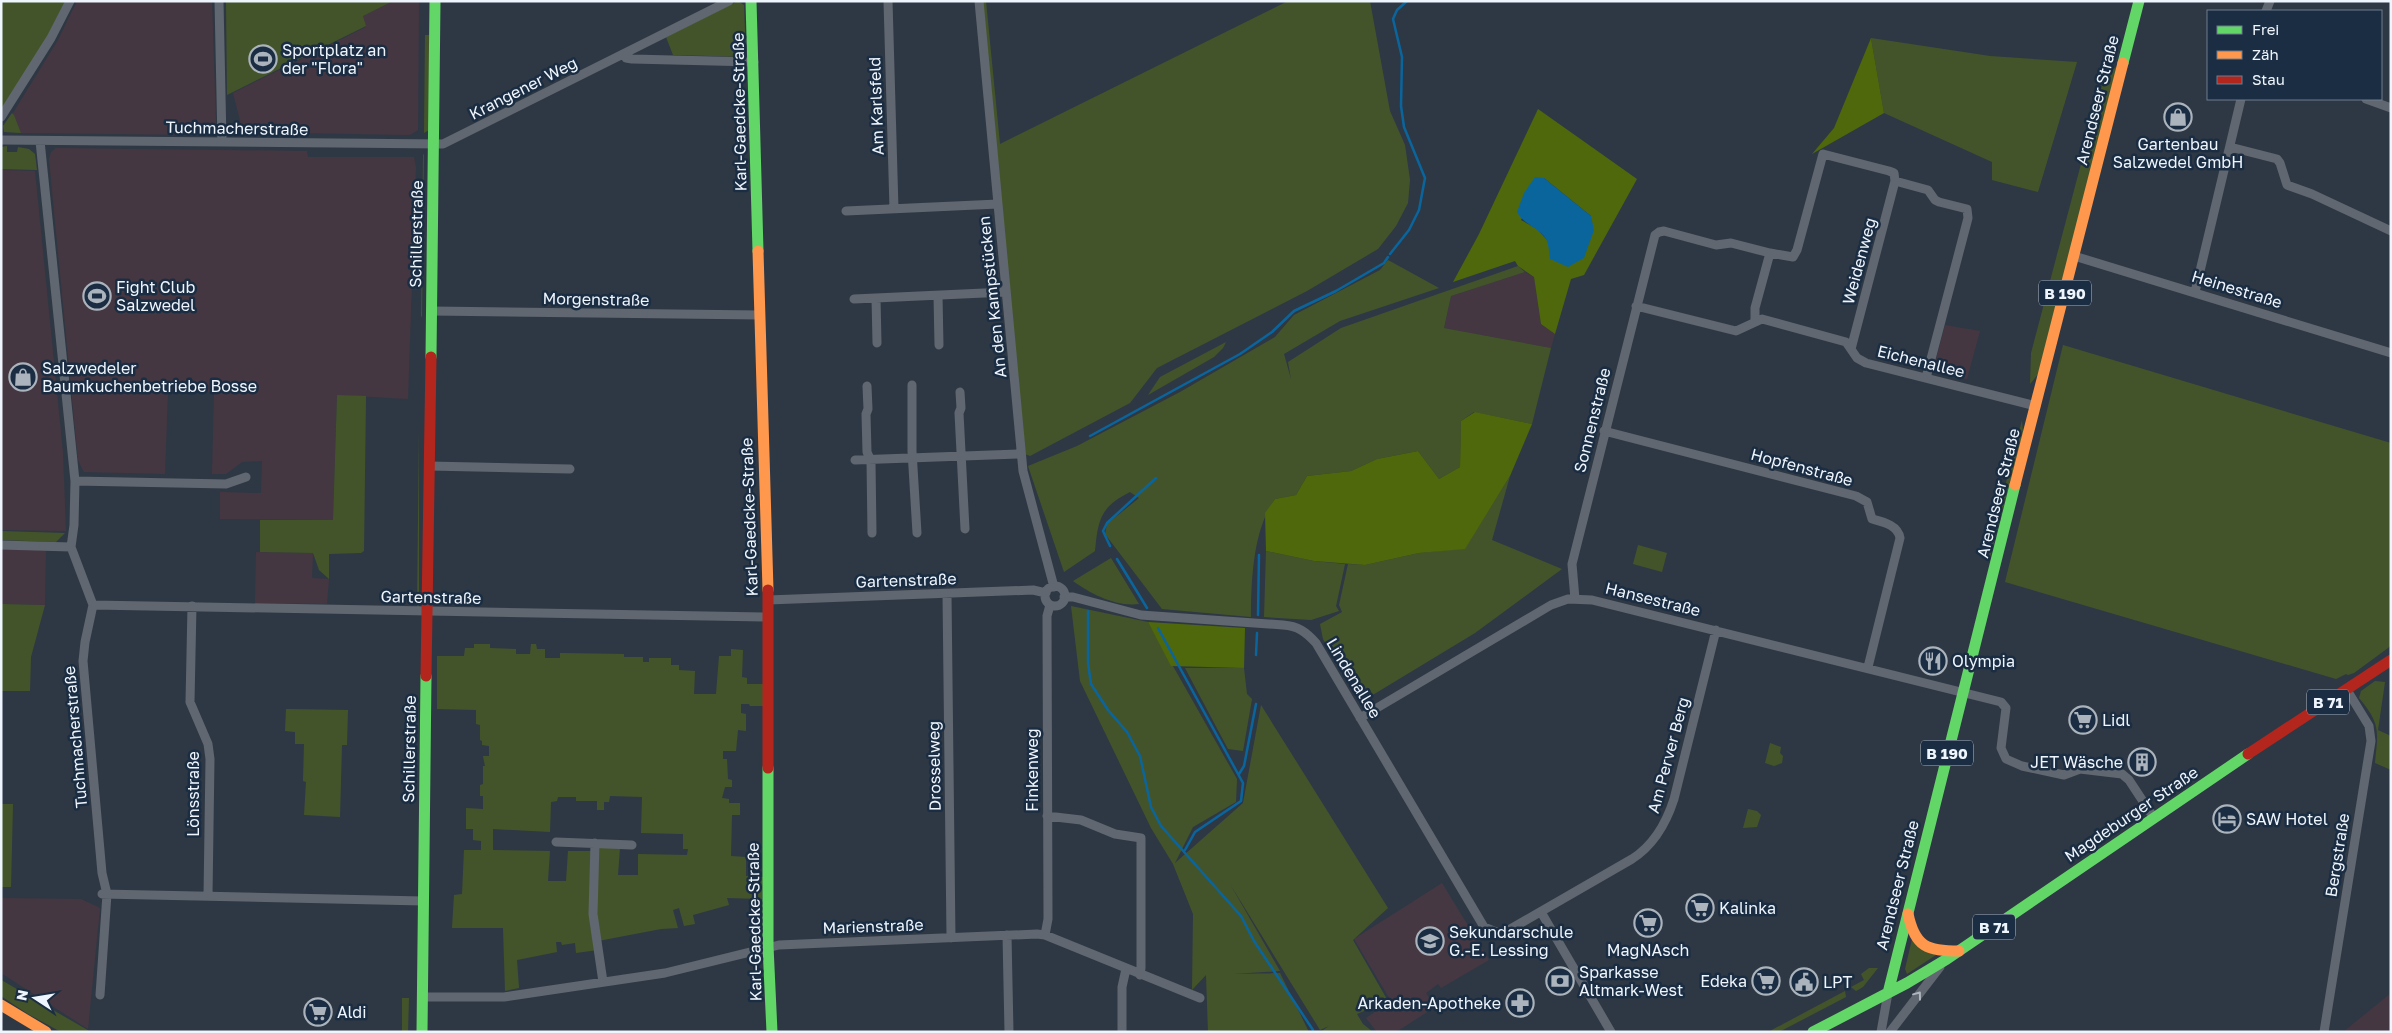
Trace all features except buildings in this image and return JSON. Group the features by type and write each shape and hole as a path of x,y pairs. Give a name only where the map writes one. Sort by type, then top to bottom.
{"street":[{"path":"1,117 52,38 70,1"},
{"path":"219,1 222,142"},
{"name":"Schillerstraße","path":"422,1032 436,1"},
{"name":"Krangener Weg","path":"434,144 450,142 729,1"},
{"name":"Karl-Gaedcke-Straße","path":"751,1 768,600 768,946 772,1032"},
{"name":"Am Karlsfeld","path":"888,1 894,209"},
{"name":"An den Kampstücken","path":"979,1 1024,480 1054,587"},
{"name":"Arendseer Straße","path":"1888,993 1962,691 2139,1"},
{"path":"624,54 626,58 632,59 754,62"},
{"path":"2195,292 2241,100"},
{"path":"2369,100 2391,108"},
{"name":"Tuchmacherstraße","path":"1,140 434,144"},
{"path":"40,141 75,481 74,525 71,547 93,605"},
{"path":"2230,147 2276,158 2280,163 2287,186 2290,188 2312,194 2391,231"},
{"path":"1636,306 1736,331 1747,328 1755,320 1755,308 1770,253 1793,257 1796,254 1822,154 1889,171 1894,173 1895,181 1928,190 1935,200 1967,209 1968,218 1926,378"},
{"name":"Weidenweg","path":"1851,349 1895,181"},
{"path":"846,211 998,204"},
{"name":"Sonnenstraße","path":"1575,599 1572,564 1604,431 1655,235 1658,232 1664,231 1716,245 1731,243 1770,253"},
{"name":"Heinestraße","path":"2074,256 2391,353"},
{"path":"854,299 1006,292"},
{"path":"938,296 939,345"},
{"path":"876,298 877,343"},
{"name":"Morgenstraße","path":"431,311 760,315"},
{"name":"Eichenallee","path":"1755,320 1762,319 1846,342 1857,358 1866,362 2036,406"},
{"path":"912,385 914,408 911,415 917,533"},
{"path":"867,386 867,452 871,461 872,533"},
{"path":"960,392 961,408 959,413 965,529"},
{"name":"Hopfenstraße","path":"1604,431 1856,496 1867,502 1872,519 1893,526 1900,534 1868,667"},
{"path":"855,460 913,460 1021,454"},
{"path":"429,466 570,469"},
{"path":"75,481 226,484 246,477"},
{"path":"1,545 71,547"},
{"path":"1054,587 1061,589 1064,596 1058,606 1050,605 1045,598 1046,593 1054,587"},
{"name":"Gartenstraße","path":"768,600 1033,590 1046,593"},
{"name":"Drosselweg","path":"947,594 951,938"},
{"name":"Lindenallee","path":"1064,596 1141,614 1284,624 1299,628 1308,633 1316,643 1484,927"},
{"name":"Hansestraße","path":"1360,718 1544,608 1562,600 1600,601 2002,702 2006,708 2001,748 2006,759 2022,766 2064,776 2080,769 2118,773 2129,780 2154,818"},
{"name":"Tuchmacherstraße","path":"93,605 83,661 105,894 100,995"},
{"name":"Gartenstraße","path":"93,605 768,617"},
{"name":"Finkenweg","path":"1045,935 1048,919 1047,616 1050,605"},
{"name":"Lönsstraße","path":"192,606 190,702 208,744 210,759 208,896"},
{"name":"Am Perver Berg","path":"1484,927 1496,932 1507,931 1541,912 1641,853 1664,825 1674,799 1716,630"},
{"name":"Magdeburger Straße","path":"1888,993 1959,951 2391,660"},
{"name":"Bergstraße","path":"2324,1032 2371,741 2366,720 2346,690"},
{"path":"1047,816 1081,820 1115,834 1141,838 1140,975"},
{"path":"556,842 632,845"},
{"path":"595,843 593,914 603,982"},
{"path":"105,894 261,896 288,900 423,901"},
{"path":"1907,910 1914,936 1922,945 1934,950 1959,951"},
{"path":"1541,912 1611,1032"},
{"path":"1007,935 1009,1032"},
{"name":"Marienstraße","path":"422,997 504,997 672,972 768,946 1007,935 1045,935 1200,998"},
{"path":"1890,1032 1946,959"},
{"path":"1122,1032 1122,987 1126,969"},
{"path":"1881,1032 1888,993"},
{"name":"B 71","path":"1813,1032 1888,993"},
{"path":"1,1005 46,1032"}],"shaded area":[{"path":"77,1 212,1 216,125 213,131 205,135 21,133 13,113 58,40"},
{"path":"393,1 419,1 418,130 410,135 243,132 233,93 366,27 363,16"},
{"path":"56,148 307,151 308,157 414,157 416,167 408,399 337,395 333,520 220,519 220,492 261,493 262,461 242,462 226,474 212,474 214,392 168,390 165,474 84,472 78,460 49,159 51,152"},
{"path":"1,170 35,171 63,453 66,531 1,530"},
{"path":"1525,272 1534,277 1541,324 1555,334 1551,348 1444,328 1451,296"},
{"path":"1945,325 1980,331 1967,379 1933,371"},
{"path":"1,549 46,549 45,605 1,604"},
{"path":"256,552 313,553 312,578 329,579 327,604 255,603"},
{"path":"1442,883 1489,960 1441,988 1438,984 1426,993 1435,1007 1396,1032 1377,1032 1366,1018 1391,1001 1354,939"},
{"path":"1,898 81,899 100,908 88,1029 1,973"},
{"path":"2391,993 2391,1032 2343,1032"}],"green space":[{"path":"1,1 65,1 40,51 1,109"},
{"name":"Sportplatz an der \"Flora\"","path":"226,1 393,1 363,16 366,26 227,95"},
{"path":"738,1 744,5 746,57 673,55 666,37"},
{"path":"982,1 986,1 1000,144 1288,1 1370,1 1390,111 1405,145 1410,180 1408,203 1396,226 1378,249 1307,291 1157,368 1130,403 1030,456 1025,454"},
{"path":"425,35 429,35 429,130 424,133"},
{"path":"1871,38 1990,56 2077,62 2038,192 1992,180 1992,162 1884,113"},
{"path":"1871,38 1884,113 1812,154 1834,128"},
{"path":"2117,66 2040,372 2030,384 2031,353 2104,77"},
{"path":"1538,109 1637,179 1584,275 1571,279 1555,334 1541,324 1534,277 1518,266 1515,261 1453,282 1479,234","holes":["1544,178 1591,216 1547,240 1537,229 1521,220"]},
{"path":"12,113 21,133 4,132 3,126"},
{"path":"7,146 7,152 17,152 18,147 29,149 35,154 37,170 1,169 1,147"},
{"path":"424,155 422,317 421,316"},
{"path":"1388,260 1439,288 1340,321 1284,354 1291,379 1288,362 1341,328 1518,266 1525,272 1451,296 1444,328 1551,348 1532,424 1474,412 1461,421 1460,467 1439,479 1418,451 1377,459 1351,471 1307,476 1296,495 1275,499 1262,525 1253,572 1251,617 1162,609 1105,534 1107,524 1139,498 1130,492 1112,503 1102,516 1099,523 1095,551 1064,572 1028,466 1077,446 1180,392 1275,337 1294,315 1380,270"},
{"path":"1226,342 1214,357 1148,395 1160,377"},
{"path":"2063,345 2391,443 2391,645 2354,673 2346,674 2336,679 2005,582"},
{"path":"337,395 366,396 364,551 361,553 329,554 329,579 319,570 313,553 260,552 260,520 333,520"},
{"path":"1475,412 1532,424 1510,476 1465,549 1419,553 1365,565 1314,561 1266,551 1265,513 1275,499 1296,495 1307,476 1351,471 1377,459 1418,451 1439,479 1460,467 1461,421"},
{"path":"2022,420 2023,434 1989,561 1990,545"},
{"path":"419,430 419,608 417,608"},
{"path":"1510,476 1492,540 1562,569 1475,633 1371,696 1364,696 1361,690 1351,687 1323,639 1320,624 1342,612 1339,605 1348,564 1365,565 1419,553 1465,548"},
{"path":"1,531 65,533 56,542 1,540"},
{"path":"1638,545 1667,553 1662,572 1633,564"},
{"path":"1266,551 1314,561 1345,564 1336,606 1339,611 1311,620 1264,617"},
{"path":"1111,558 1139,604 1122,604 1104,599 1073,581"},
{"path":"1,604 45,605 31,657 30,691 1,691"},
{"path":"1071,606 1148,622 1237,779 1236,802 1193,827 1175,863 1243,803 1261,705 1388,908 1353,940 1388,1001 1357,1014 1363,1024 1373,1032 1320,1032 1329,1026 1320,1030 1230,884 1280,971 1233,974 1280,973 1309,1032 1208,1032 1206,975 1192,990 1193,914 1173,864 1151,828 1080,681"},
{"path":"1148,622 1245,628 1244,668 1171,666"},
{"path":"474,644 490,644 490,648 516,649 516,654 530,654 531,644 536,644 537,649 545,649 545,658 560,658 560,653 624,654 624,657 643,657 643,662 649,662 649,658 671,658 671,665 679,665 679,670 695,671 694,694 716,694 719,656 731,656 731,649 743,650 742,677 747,678 747,684 763,684 763,706 741,704 741,713 746,714 746,731 738,730 736,751 723,751 723,759 727,759 728,779 732,780 732,787 725,787 722,798 729,799 729,803 740,803 740,815 732,815 731,856 746,857 746,876 763,877 762,899 727,898 729,905 693,915 695,924 684,926 679,908 673,910 678,928 661,929 598,941 595,847 620,847 618,875 638,875 638,854 687,855 688,849 683,849 683,834 641,833 642,797 610,796 609,802 604,802 604,810 597,810 597,801 576,801 576,797 558,797 557,801 551,802 550,832 493,829 493,850 550,851 548,881 566,881 568,851 594,851 598,950 576,953 575,943 562,945 561,942 556,942 557,952 517,960 519,988 505,991 503,928 452,928 454,895 462,894 464,850 481,850 481,841 473,840 473,829 466,829 466,808 483,809 483,796 480,796 480,785 483,784 483,766 485,766 483,756 489,756 489,746 482,745 480,740 480,725 476,724 476,710 437,709 437,656 464,656 465,648 474,648"},
{"path":"1185,668 1244,668 1247,694 1252,699 1243,751 1228,749"},
{"path":"2375,681 2385,682 2378,730 2391,736 2391,770 2375,763 2377,735 2375,722 2359,698 2361,691"},
{"path":"286,709 348,710 347,745 342,745 340,817 304,815 306,782 303,781 304,744 295,744 295,732 285,731"},
{"path":"1770,743 1781,747 1780,753 1783,756 1782,763 1774,766 1765,763"},
{"path":"1,804 13,804 11,887 1,887"},
{"path":"1748,809 1757,811 1761,815 1757,827 1743,828"},
{"path":"1912,939 1936,955 1907,974 1905,969"},
{"path":"1869,968 1878,968 1863,987 1856,991 1851,987 1864,980 1861,974"},
{"path":"1,979 91,1032 61,1032 28,1014 1,996"},
{"path":"1845,991 1846,997 1779,1032 1768,1032"},
{"path":"402,998 409,998 408,1032 402,1032"}],"water":[{"path":"1535,177 1544,178 1591,216 1594,230 1584,258 1568,267 1550,259 1546,239 1523,220 1517,212 1524,193"}],"waterway":[{"path":"1390,254 1409,230 1419,210 1425,178 1404,127 1401,106 1402,57 1393,19 1397,10 1407,1"},
{"path":"1090,436 1240,354 1272,332 1294,311 1336,291 1384,263 1388,257"},
{"path":"1110,546 1103,531 1107,523 1156,478"},
{"path":"1258,615 1259,555"},
{"path":"1117,559 1147,608"},
{"path":"1088,611 1088,663 1091,684 1108,710 1127,732 1140,756 1151,807 1161,826 1241,916 1254,941 1313,1030"},
{"path":"1158,628 1243,783 1241,801 1195,832 1185,850"},
{"path":"1256,655 1257,633"},
{"path":"1239,774 1244,766 1256,704"}],"traffic: fast":[{"path":"431,357 435,1"},
{"path":"751,1 758,251"},
{"path":"2123,63 2139,1"},
{"path":"1888,993 2015,485"},
{"path":"422,1032 426,676"},
{"path":"1813,1032 1907,983 1947,959 2248,754"},
{"path":"768,768 768,946 772,1032"}],"traffic: slow":[{"path":"2015,485 2123,63"},
{"path":"758,251 768,590"},
{"path":"1908,914 1914,934 1924,945 1939,950 1959,951"},
{"path":"1,1005 46,1032"}],"traffic: jam":[{"path":"426,676 431,357"},
{"path":"768,590 768,768"},
{"path":"2248,754 2391,660"}],"place":[{"name":"Sportplatz an der \"Flora\"","path":"263,59"},
{"name":"Gartenbau Salzwedel GmbH","path":"2178,117"},
{"name":"Fight Club Salzwedel","path":"97,296"},
{"name":"Salzwedeler Baumkuchenbetriebe Bosse","path":"23,377"},
{"name":"Olympia","path":"1933,661"},
{"name":"Lidl","path":"2083,720"},
{"name":"JET Wäsche","path":"2142,762"},
{"name":"SAW Hotel","path":"2227,819"},
{"name":"Kalinka","path":"1700,908"},
{"name":"MagNAsch","path":"1648,923"},
{"name":"Sekundarschule G.-E. Lessing","path":"1430,941"},
{"name":"Sparkasse Altmark-West","path":"1560,981"},
{"name":"Edeka","path":"1766,981"},
{"name":"LPT","path":"1804,982"},
{"name":"Arkaden-Apotheke","path":"1520,1003"},
{"name":"Aldi","path":"318,1012"}]}
